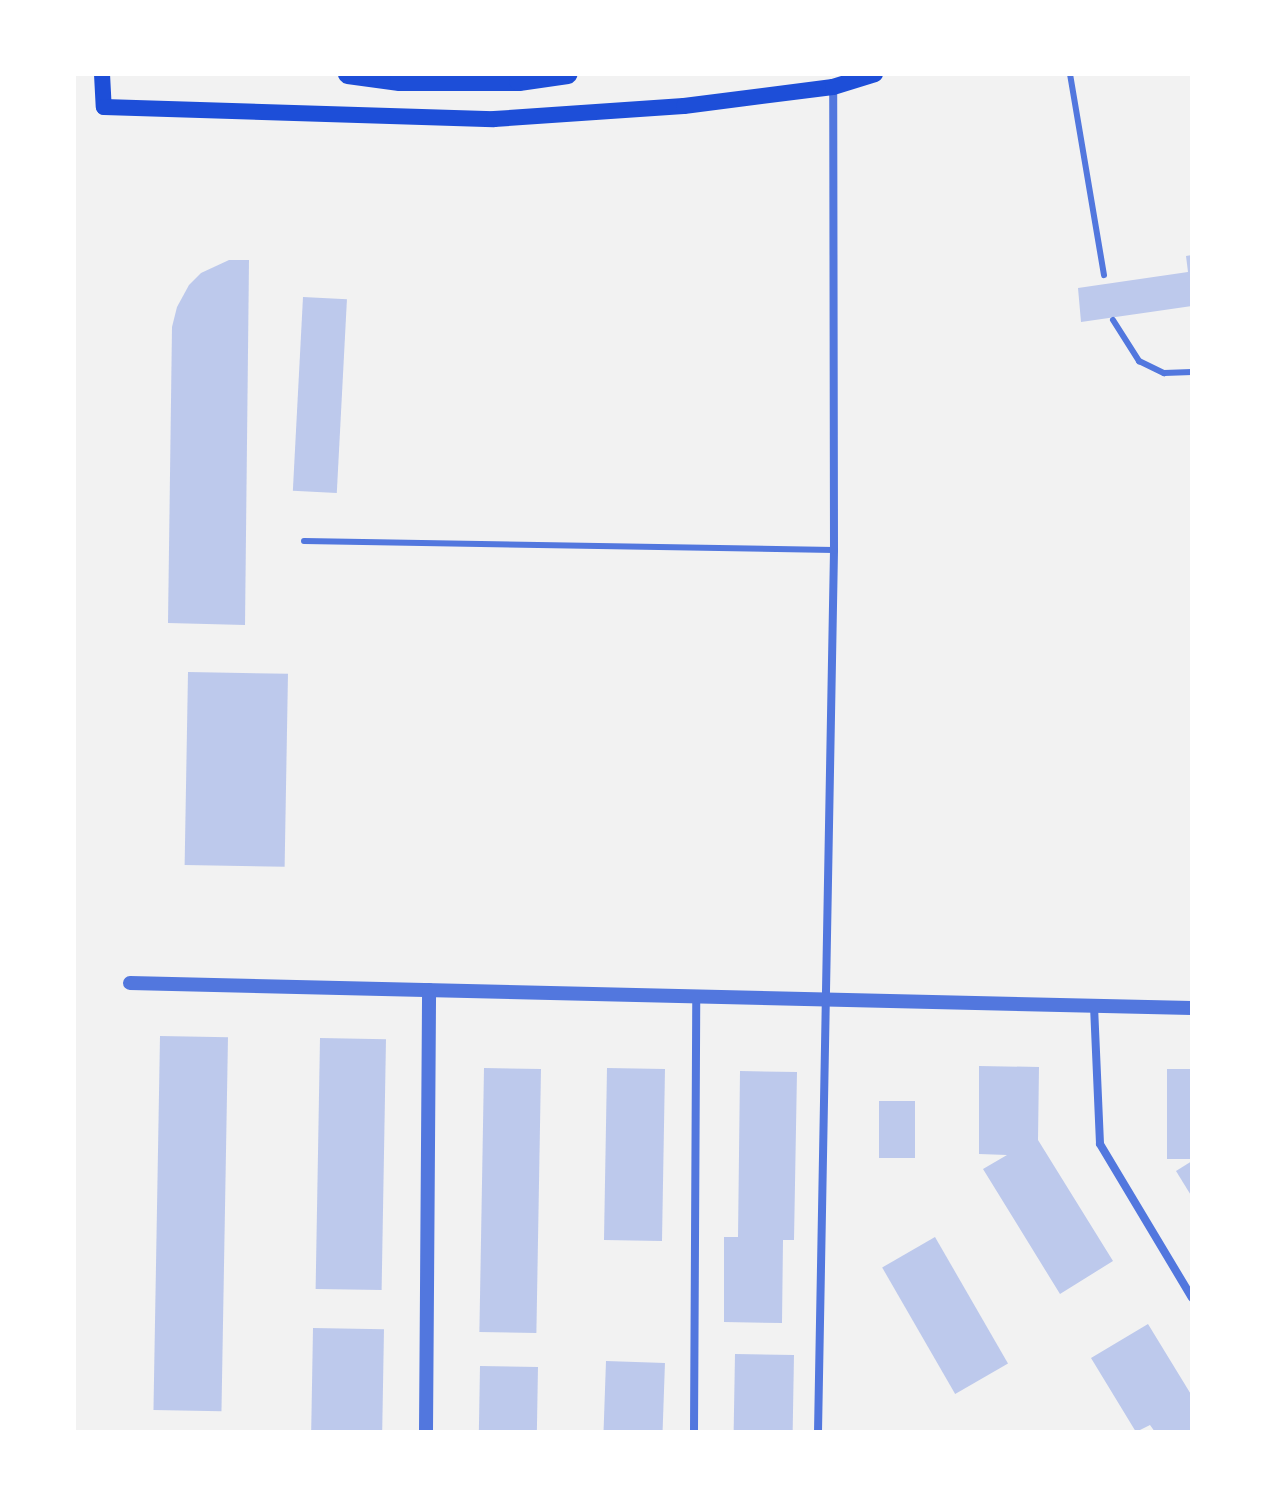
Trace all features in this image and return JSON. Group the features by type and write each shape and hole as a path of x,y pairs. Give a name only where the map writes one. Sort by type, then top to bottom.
{"main road":[{"path":"102,74 104,107 494,119 684,106 833,87 875,74"},
{"path":"348,74 400,81 519,81 568,74"}],"street":[{"path":"818,1432 834,550 833,87"},
{"path":"130,983 1192,1008"},
{"path":"426,1432 429,990"},
{"path":"694,1432 696,997"},
{"path":"1094,1006 1100,1144 1192,1298"}],"lane":[{"path":"1070,74 1104,275"},
{"path":"1113,320 1139,361 1164,373 1192,372"},
{"path":"304,541 834,550"}],"building":[{"path":"1192,255 1192,306 1081,322 1078,288 1188,272 1186,256"},
{"path":"229,260 249,260 245,625 168,623 172,327 177,307 189,285 201,273"},
{"path":"303,297 347,299 337,493 293,491"},
{"path":"188,672 288,674 285,867 185,865"},
{"path":"160,1036 228,1037 221,1411 153,1410"},
{"path":"320,1038 386,1039 382,1290 316,1289"},
{"path":"979,1066 1039,1067 1038,1140 1113,1261 1060,1294 983,1169 1007,1155 979,1154"},
{"path":"484,1068 541,1069 536,1333 479,1332"},
{"path":"607,1068 665,1069 662,1241 604,1240"},
{"path":"1167,1069 1192,1069 1192,1159 1167,1159"},
{"path":"740,1071 797,1072 794,1240 783,1240 782,1323 724,1322 724,1237 738,1237"},
{"path":"879,1101 915,1101 915,1158 879,1158"},
{"path":"1192,1161 1192,1197 1176,1171"},
{"path":"935,1237 1008,1363 955,1394 882,1268"},
{"path":"1148,1324 1192,1396 1192,1432 1155,1432 1150,1425 1136,1432 1091,1358"},
{"path":"313,1328 384,1329 382,1432 311,1432"},
{"path":"735,1354 794,1355 793,1432 734,1432"},
{"path":"606,1361 665,1363 663,1432 604,1432"},
{"path":"480,1366 538,1367 537,1432 479,1432"}]}
